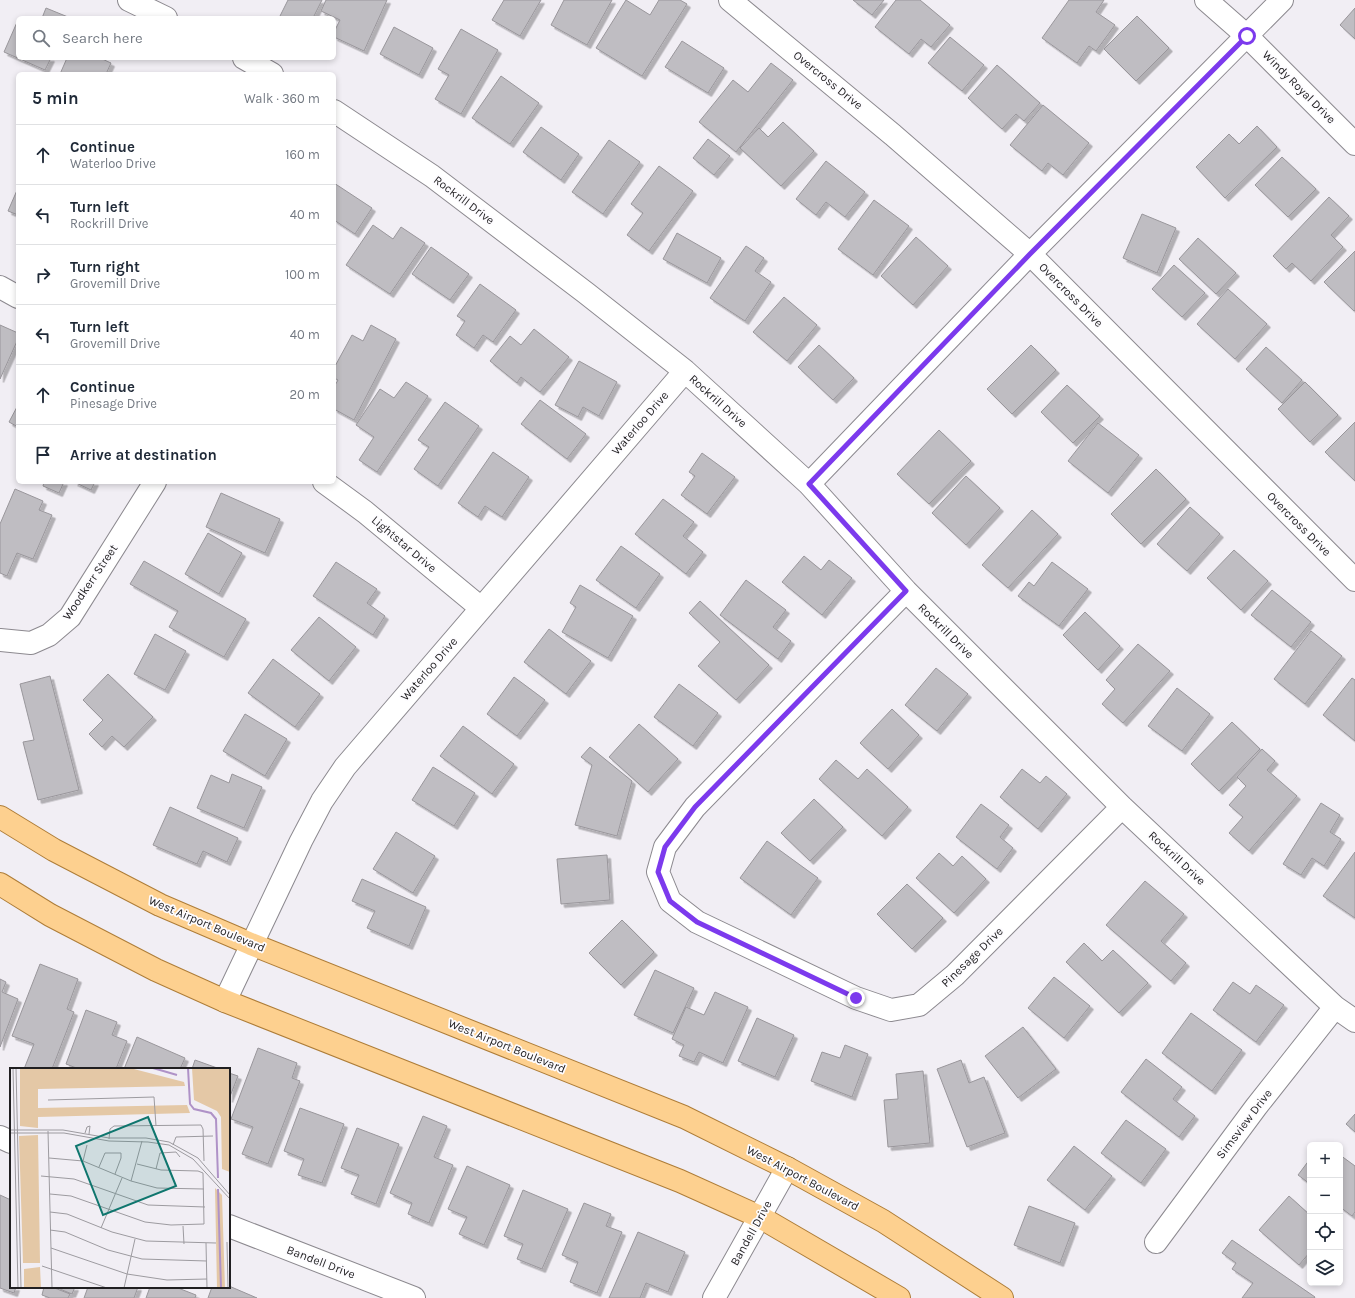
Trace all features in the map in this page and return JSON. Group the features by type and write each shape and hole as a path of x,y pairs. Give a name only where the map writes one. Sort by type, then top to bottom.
{"main road":[{"name":"West Airport Boulevard","path":"0,817 54,850 160,905 252,944 684,1117 787,1168 884,1221 1002,1298"},
{"path":"0,884 50,915 156,970 224,1001 680,1181 760,1217 899,1298"}],"street":[{"path":"129,0 162,16"},
{"name":"Overcross Drive","path":"730,0 893,134 1030,254 1355,580"},
{"name":"Windy Royal Drive","path":"1206,0 1247,36 1355,144"},
{"path":"809,484 1030,254 1282,0"},
{"path":"248,60 268,72"},
{"name":"Rockrill Drive","path":"336,112 432,176 586,293 685,371 809,484 906,591 1122,807 1334,1007 1355,1021"},
{"path":"0,287 16,296"},
{"name":"Waterloo Drive","path":"224,1001 301,841 322,801 346,767 685,371"},
{"name":"Woodkerr Street","path":"0,640 31,643 49,635 70,616 154,484"},
{"name":"Lightstar Drive","path":"327,484 365,512 481,608"},
{"name":"Pinesage Drive","path":"906,591 695,807 665,847 658,872 670,901 697,922 856,998 890,1010 919,1005 955,975 1122,807"},
{"name":"Simsview Drive","path":"1156,1242 1256,1107 1334,1007"},
{"path":"0,1137 10,1142"},
{"name":"Bandell Drive","path":"714,1298 787,1168"},
{"name":"Bandell Drive","path":"230,1226 414,1298"}],"building":[{"path":"288,0 322,0 314,16 280,16"},
{"path":"326,0 387,0 364,51 336,38 336,28 340,20 336,18 336,16 332,16 321,11"},
{"path":"504,0 541,0 520,36 492,20"},
{"path":"564,0 612,0 587,45 551,25"},
{"path":"626,0 650,15 659,0 680,0 687,4 642,76 596,48"},
{"path":"853,0 884,0 872,15"},
{"path":"896,0 920,0 950,25 931,47 921,39 909,54 875,27"},
{"path":"1069,0 1104,0 1096,12 1115,25 1096,51 1089,46 1077,63 1042,38"},
{"path":"46,8 66,16 43,16"},
{"path":"1355,8 1355,39 1340,25"},
{"path":"1137,16 1169,48 1136,81 1104,49"},
{"path":"16,25 16,57 4,52"},
{"path":"394,27 433,48 419,75 380,54"},
{"path":"461,29 498,50 461,114 435,99 449,75 438,69"},
{"path":"950,37 984,65 962,91 928,63"},
{"path":"682,41 724,68 708,93 665,67"},
{"path":"22,60 50,60 45,70"},
{"path":"66,60 104,60 111,63 107,72 61,72"},
{"path":"771,63 793,80 736,152 699,122 733,80 748,92"},
{"path":"997,65 1040,103 1024,121 1016,114 1002,129 968,98"},
{"path":"501,76 539,103 510,144 472,118"},
{"path":"1043,105 1089,143 1063,175 1048,163 1042,171 1010,145"},
{"path":"783,122 814,151 781,186 740,148 759,128 768,137"},
{"path":"1257,126 1277,147 1225,198 1196,167 1229,134 1239,144"},
{"path":"541,127 579,154 561,180 523,152"},
{"path":"708,139 730,156 714,175 693,158"},
{"path":"609,140 640,162 603,214 572,192"},
{"path":"1282,157 1316,189 1288,217 1255,185"},
{"path":"826,161 865,192 845,217 826,202 816,215 796,199"},
{"path":"659,166 693,191 649,251 627,235 643,213 631,204"},
{"path":"336,184 372,208 355,234 336,221"},
{"path":"16,193 16,214 8,211"},
{"path":"1329,197 1349,216 1331,235 1343,247 1311,281 1292,263 1286,269 1273,256"},
{"path":"874,200 909,226 873,275 838,249"},
{"path":"1142,214 1176,228 1157,273 1123,258"},
{"path":"373,225 393,239 401,227 425,243 390,294 346,265"},
{"path":"677,233 721,258 707,283 663,259"},
{"path":"916,237 948,266 913,305 881,276"},
{"path":"1198,238 1236,273 1216,294 1179,259"},
{"path":"746,246 764,258 755,271 771,282 745,321 710,298"},
{"path":"431,247 469,274 450,300 412,274"},
{"path":"1355,251 1355,310 1354,311 1324,282"},
{"path":"1174,265 1205,293 1182,317 1152,289"},
{"path":"480,284 516,310 493,342 483,335 474,348 456,335 465,321 457,316"},
{"path":"1228,289 1267,324 1235,359 1197,324"},
{"path":"784,297 817,325 787,361 753,332"},
{"path":"0,325 16,332 16,343 0,379"},
{"path":"371,325 396,339 354,420 336,410 336,384 338,380 336,379 336,364 352,335 363,341"},
{"path":"534,329 569,357 540,392 521,377 517,383 490,361 510,336 521,345"},
{"path":"819,345 854,378 833,400 798,367"},
{"path":"1031,345 1056,370 1012,414 987,389"},
{"path":"1266,347 1302,380 1282,403 1246,369"},
{"path":"579,361 617,382 599,416 583,407 578,417 555,405"},
{"path":"406,382 428,396 377,472 359,460 374,437 356,425 380,389 394,398"},
{"path":"1305,382 1338,415 1310,442 1278,409"},
{"path":"1067,385 1100,416 1073,443 1041,412"},
{"path":"540,400 586,434 567,459 521,424"},
{"path":"445,402 479,426 438,486 414,469 429,447 418,440"},
{"path":"16,409 16,426 9,422"},
{"path":"1355,422 1355,481 1325,452"},
{"path":"1098,423 1139,455 1108,493 1068,461"},
{"path":"939,430 971,461 929,504 897,474"},
{"path":"493,452 529,477 502,517 485,506 478,517 458,503"},
{"path":"702,453 735,477 707,514 681,495 695,476 689,472"},
{"path":"1156,469 1186,499 1141,544 1111,514"},
{"path":"966,476 1000,508 966,545 932,513"},
{"path":"44,484 63,484 59,493 43,486"},
{"path":"78,484 94,484 91,490"},
{"path":"15,489 43,501 39,510 52,515 33,559 17,553 7,576 0,573 0,524"},
{"path":"221,493 280,519 265,553 206,527"},
{"path":"663,499 694,522 683,536 703,552 686,574 635,534"},
{"path":"1190,507 1220,534 1187,571 1157,544"},
{"path":"1032,510 1058,534 1008,588 982,565"},
{"path":"208,533 242,553 219,594 185,574"},
{"path":"621,546 660,574 636,608 596,580"},
{"path":"1234,550 1268,581 1241,610 1207,578"},
{"path":"804,556 821,570 829,560 852,578 822,615 782,582"},
{"path":"144,561 246,619 224,657 169,627 178,611 130,584"},
{"path":"336,562 377,589 367,603 385,616 373,635 313,596"},
{"path":"1052,562 1088,589 1059,626 1018,596 1029,582 1034,586"},
{"path":"746,580 786,610 773,627 791,641 778,659 720,615"},
{"path":"580,585 633,616 608,658 562,632 576,607 570,603"},
{"path":"1272,590 1311,622 1291,647 1251,615"},
{"path":"700,601 769,665 736,700 698,666 720,642 689,613"},
{"path":"1085,612 1120,646 1098,670 1063,635"},
{"path":"319,617 356,647 329,681 291,650"},
{"path":"549,629 591,661 566,694 524,662"},
{"path":"1311,631 1342,656 1305,704 1274,679"},
{"path":"155,634 186,651 165,690 134,674"},
{"path":"1138,644 1170,671 1123,723 1102,704 1115,689 1106,680"},
{"path":"273,659 320,694 295,727 248,693"},
{"path":"936,668 968,694 937,731 905,705"},
{"path":"108,674 153,717 124,747 112,736 102,747 89,734 103,720 83,700"},
{"path":"50,676 79,790 38,800 23,742 34,740 20,684"},
{"path":"514,677 545,700 517,736 487,714"},
{"path":"1352,678 1355,680 1355,741 1323,715"},
{"path":"679,684 718,713 693,746 654,717"},
{"path":"1177,688 1210,714 1182,751 1148,726"},
{"path":"892,709 919,735 888,769 860,743"},
{"path":"245,714 287,739 265,776 223,751"},
{"path":"1232,722 1260,749 1219,791 1191,764"},
{"path":"639,724 678,759 648,792 609,757"},
{"path":"463,726 514,764 492,794 440,756"},
{"path":"590,747 632,781 617,836 575,825 592,765 581,757"},
{"path":"1262,749 1275,761 1267,770 1297,796 1249,851 1229,833 1243,817 1229,805 1246,786 1237,777"},
{"path":"836,760 858,779 867,769 908,807 882,836 819,779"},
{"path":"433,767 475,793 454,826 412,800"},
{"path":"1022,769 1040,783 1046,776 1067,794 1038,829 1000,797"},
{"path":"232,774 262,787 244,828 197,808 211,775 229,783"},
{"path":"814,799 843,827 810,861 781,833"},
{"path":"1321,803 1340,815 1330,832 1341,839 1324,866 1312,858 1301,875 1283,864"},
{"path":"981,804 1009,825 1000,837 1013,848 997,869 956,837"},
{"path":"170,807 238,838 227,862 203,851 197,864 153,845"},
{"path":"396,832 435,856 413,893 373,869"},
{"path":"767,841 818,878 791,915 740,878"},
{"path":"1355,852 1355,918 1323,896"},
{"path":"939,853 953,866 962,856 986,879 954,913 916,878"},
{"path":"607,855 610,900 561,904 557,859"},
{"path":"362,879 426,907 409,946 367,928 375,911 352,901"},
{"path":"1145,881 1184,914 1161,941 1186,963 1171,981 1106,925"},
{"path":"907,884 943,918 912,949 877,914"},
{"path":"622,920 654,952 621,985 589,953"},
{"path":"1084,943 1102,961 1113,950 1148,983 1119,1013 1066,962"},
{"path":"40,964 78,979 67,1009 74,1012 52,1068 24,1068 34,1044 12,1036"},
{"path":"655,970 694,988 673,1033 634,1015"},
{"path":"1054,977 1090,1006 1064,1038 1028,1008"},
{"path":"0,979 6,982 2,992 18,999 0,1047"},
{"path":"1233,982 1250,994 1256,985 1284,1005 1256,1042 1213,1010"},
{"path":"715,992 748,1007 723,1063 699,1052 694,1062 679,1056 684,1045 672,1039 686,1007 704,1015"},
{"path":"86,1010 117,1022 112,1035 127,1041 116,1068 76,1068 66,1064"},
{"path":"1191,1013 1242,1050 1212,1091 1162,1053"},
{"path":"757,1018 794,1035 775,1077 738,1061"},
{"path":"1023,1027 1056,1069 1018,1098 985,1056"},
{"path":"137,1037 185,1058 180,1068 124,1068"},
{"path":"845,1045 868,1054 852,1097 811,1081 822,1052 840,1058"},
{"path":"258,1048 297,1063 292,1078 300,1081 268,1164 242,1154 253,1127 231,1119"},
{"path":"1146,1059 1182,1087 1173,1099 1195,1116 1179,1137 1121,1092"},
{"path":"195,1060 217,1068 192,1068"},
{"path":"961,1060 969,1083 984,1077 1005,1133 967,1147 937,1069"},
{"path":"923,1071 930,1143 888,1147 884,1100 898,1099 896,1074"},
{"path":"230,1073 238,1076 230,1096"},
{"path":"300,1108 344,1124 322,1183 298,1175 304,1159 284,1151"},
{"path":"1355,1114 1355,1132 1346,1124"},
{"path":"423,1116 447,1126 434,1157 453,1165 429,1223 408,1214 412,1203 390,1193"},
{"path":"1126,1120 1166,1149 1141,1183 1101,1153"},
{"path":"357,1128 399,1144 376,1204 351,1194 359,1175 341,1168"},
{"path":"1074,1146 1112,1176 1085,1210 1047,1180"},
{"path":"1343,1157 1355,1166 1355,1212 1352,1216 1343,1209"},
{"path":"1307,1163 1307,1182 1298,1175"},
{"path":"467,1166 510,1185 484,1245 459,1234 467,1217 448,1209"},
{"path":"523,1190 568,1209 542,1269 517,1259 523,1244 504,1236"},
{"path":"0,1195 10,1200 10,1288 16,1288 14,1293 0,1288"},
{"path":"1289,1196 1307,1212 1307,1256 1299,1265 1259,1230"},
{"path":"584,1203 611,1214 606,1226 622,1232 597,1293 570,1282 578,1262 562,1255"},
{"path":"1029,1206 1075,1223 1060,1263 1014,1245"},
{"path":"638,1232 685,1252 668,1292 646,1283 640,1298 609,1298"},
{"path":"1232,1240 1315,1297 1242,1298 1253,1283 1232,1269 1236,1263 1222,1253"},
{"path":"230,1286 257,1298 208,1298 212,1288 230,1288"},
{"path":"44,1288 55,1288 70,1294 68,1298 50,1298 42,1295"},
{"path":"57,1288 75,1288 72,1294"},
{"path":"88,1288 138,1288 134,1298 84,1298"},
{"path":"150,1288 178,1288 196,1295 195,1298 146,1298"}],"route":[{"path":"856,998 697,922 670,901 658,872 665,847 695,807 906,591 809,484 1030,254 1247,36"}]}
